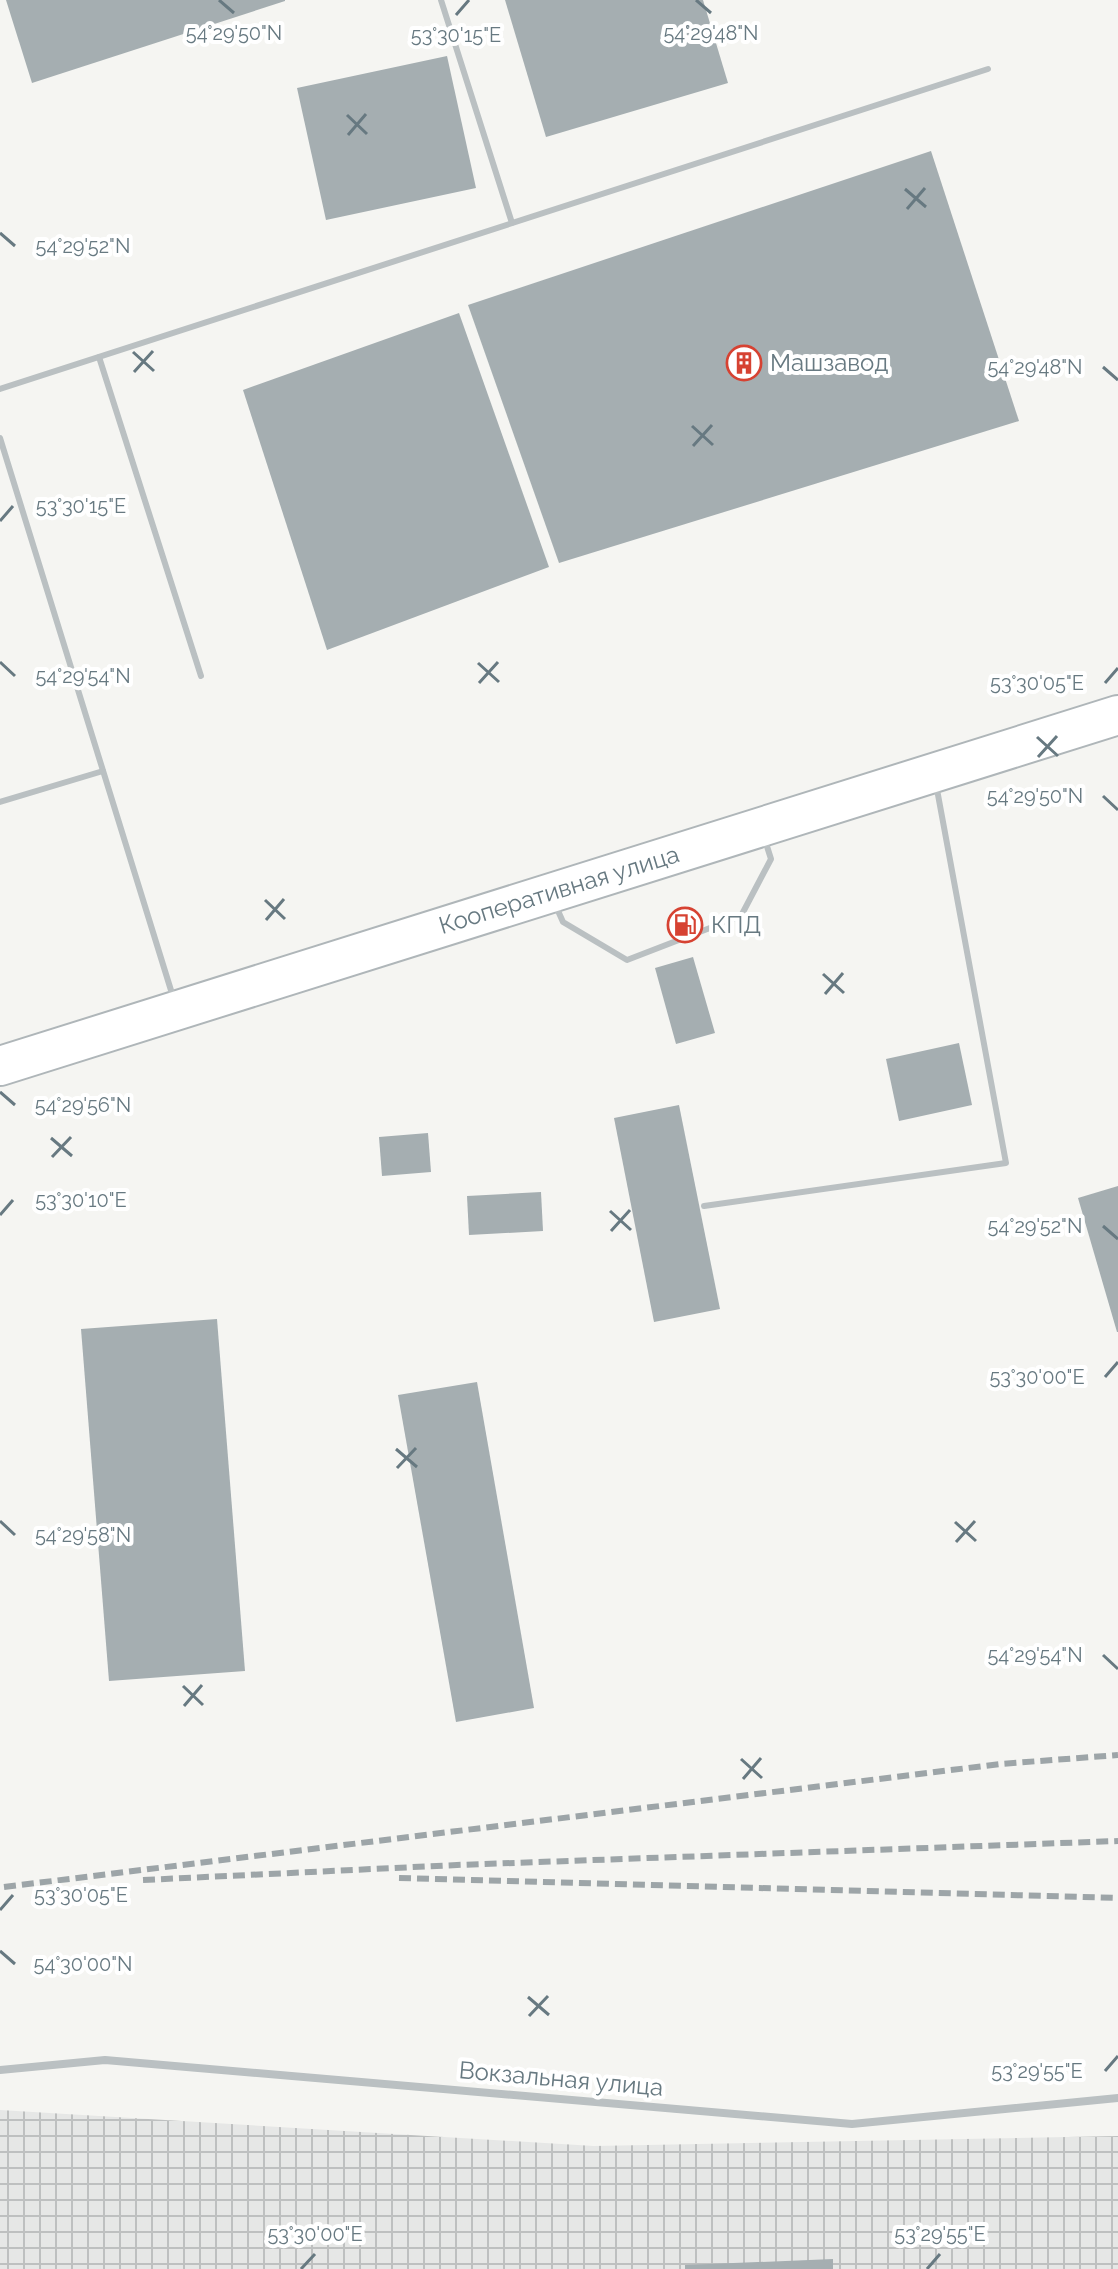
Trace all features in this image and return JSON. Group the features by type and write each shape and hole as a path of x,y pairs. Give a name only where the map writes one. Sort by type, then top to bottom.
{"main road":[{"name":"Кооперативная улица","path":"0,1066 1118,715"}],"street":[{"name":"Вокзальная улица","path":"0,2070 105,2060 852,2124 1118,2098"}],"lane":[{"path":"441,0 512,223"},
{"path":"0,389 988,69"},
{"path":"99,357 201,676"},
{"path":"0,438 177,1011"},
{"path":"0,802 103,771"},
{"path":"704,1206 1006,1163 934,773"},
{"path":"551,893 563,922 627,960 741,916 771,859 761,827"}],"shaded area":[{"path":"0,2110 594,2146 1118,2136 1118,2269 0,2269"}],"building":[{"path":"6,0 285,0 285,1 32,83"},
{"path":"505,0 703,0 728,83 546,137"},
{"path":"447,56 476,188 326,220 297,88"},
{"name":"Машзавод","path":"931,151 1019,421 559,563 468,305"},
{"path":"459,313 549,567 327,650 243,390"},
{"path":"693,957 715,1033 676,1044 655,968"},
{"path":"959,1043 972,1105 899,1121 886,1059"},
{"path":"679,1105 720,1309 654,1322 614,1118"},
{"path":"428,1133 431,1172 382,1176 379,1137"},
{"path":"1118,1186 1118,1332 1117,1332 1078,1198"},
{"path":"541,1192 543,1231 469,1235 467,1196"},
{"path":"217,1319 245,1671 109,1681 81,1329"},
{"path":"477,1382 534,1708 456,1722 398,1395"},
{"path":"833,2259 833,2269 685,2269 685,2265"}],"railway":[{"path":"4,1887 1000,1764 1118,1755"},
{"path":"143,1880 457,1865 1118,1841"},
{"path":"399,1878 1118,1898"}],"place":[{"name":"Машзавод","path":"744,363"},
{"name":"КПД","path":"685,925"}]}
